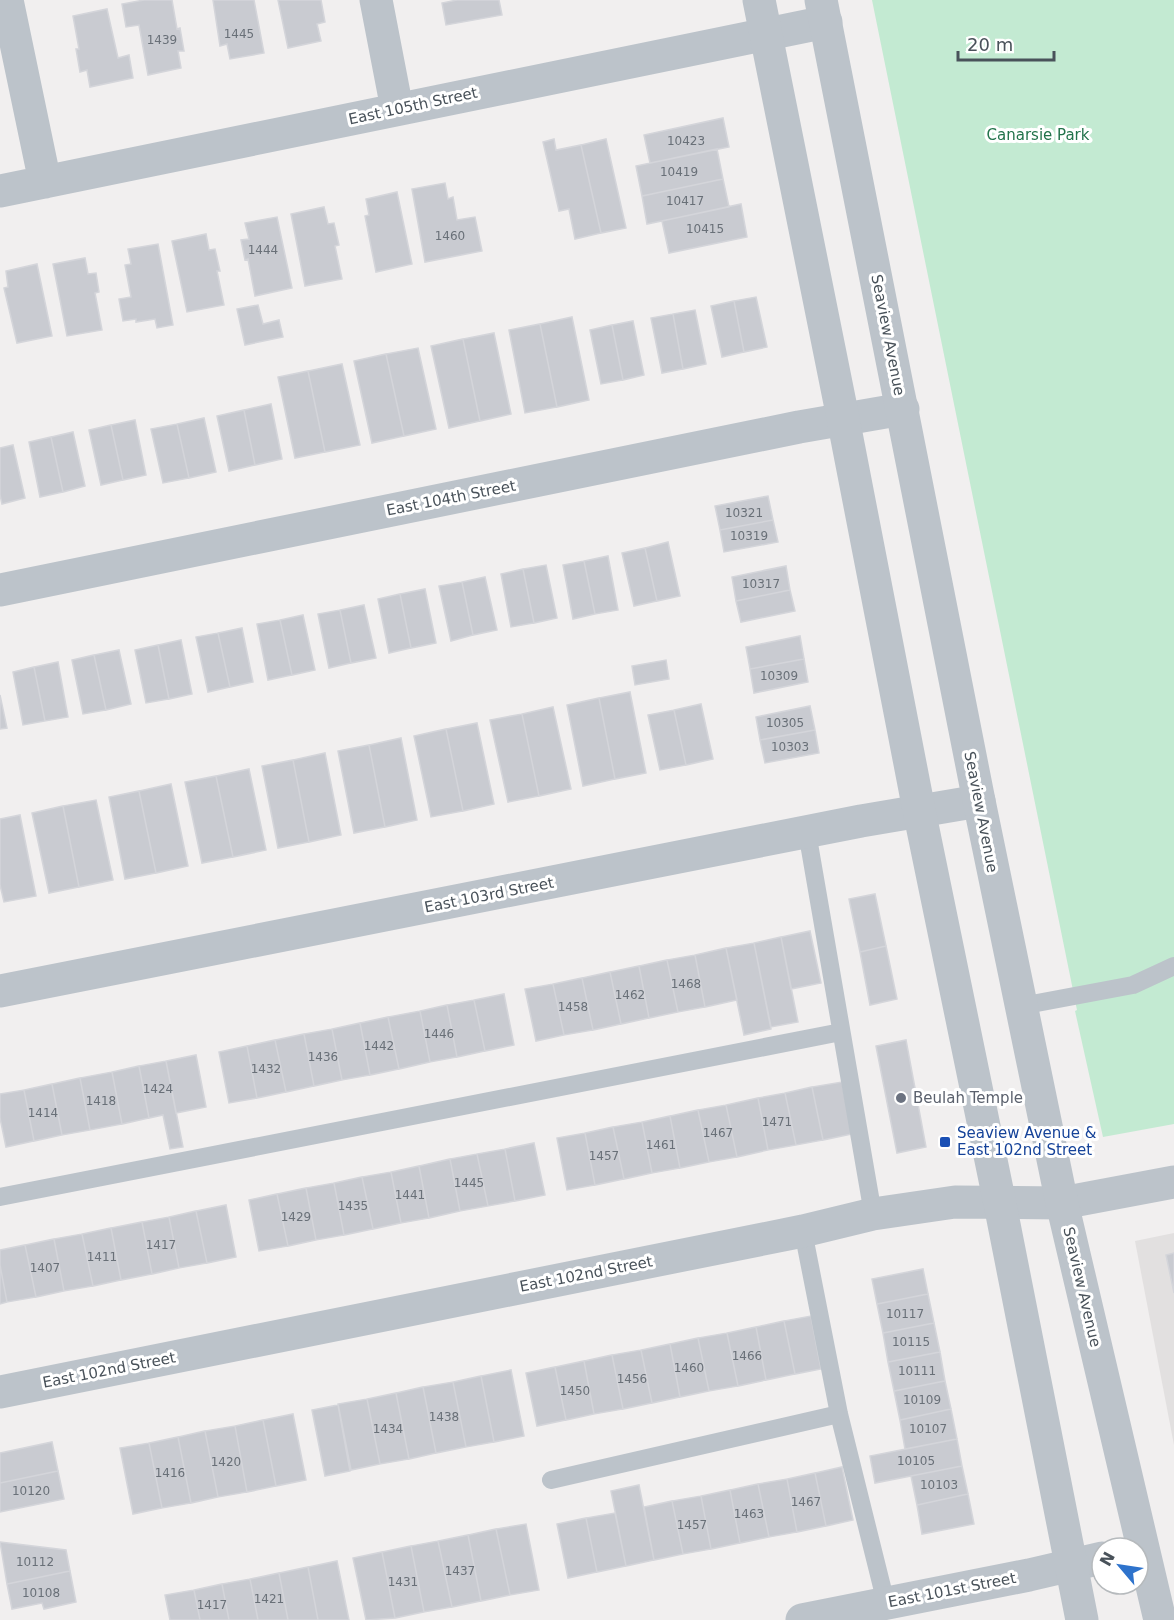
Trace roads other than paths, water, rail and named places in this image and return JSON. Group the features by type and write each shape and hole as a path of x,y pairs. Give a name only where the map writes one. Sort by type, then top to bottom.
{"street":[{"path":"7,0 45,182"},
{"path":"376,0 398,109"},
{"path":"759,0 1082,1620"},
{"name":"East 105th Street","path":"0,191 766,34 824,11"},
{"name":"Seaview Avenue","path":"824,11 1021,1006 1062,1203 1137,1536"},
{"name":"East 104th Street","path":"0,590 843,418 903,409"},
{"name":"East 103rd Street","path":"0,991 919,810 979,801"},
{"name":"East 102nd Street","path":"0,1392 803,1231 873,1214 955,1202 1062,1203 1174,1182"},
{"name":"East 101st Street","path":"802,1620 1090,1561"},
{"name":"Seaview Avenue","path":"1150,1585 1160,1620"}],"lane":[{"path":"807,832 873,1214"},
{"path":"1021,1006 1133,985 1174,966"},
{"path":"0,1197 841,1032"},
{"path":"803,1231 839,1414 886,1603"},
{"path":"551,1480 839,1414"}],"place":[{"name":"Beulah Temple","path":"901,1098"},
{"name":"Seaview Avenue & East 102nd Street","path":"945,1142"}],"park label":[{"name":"Canarsie Park","path":"1038,135"}]}
